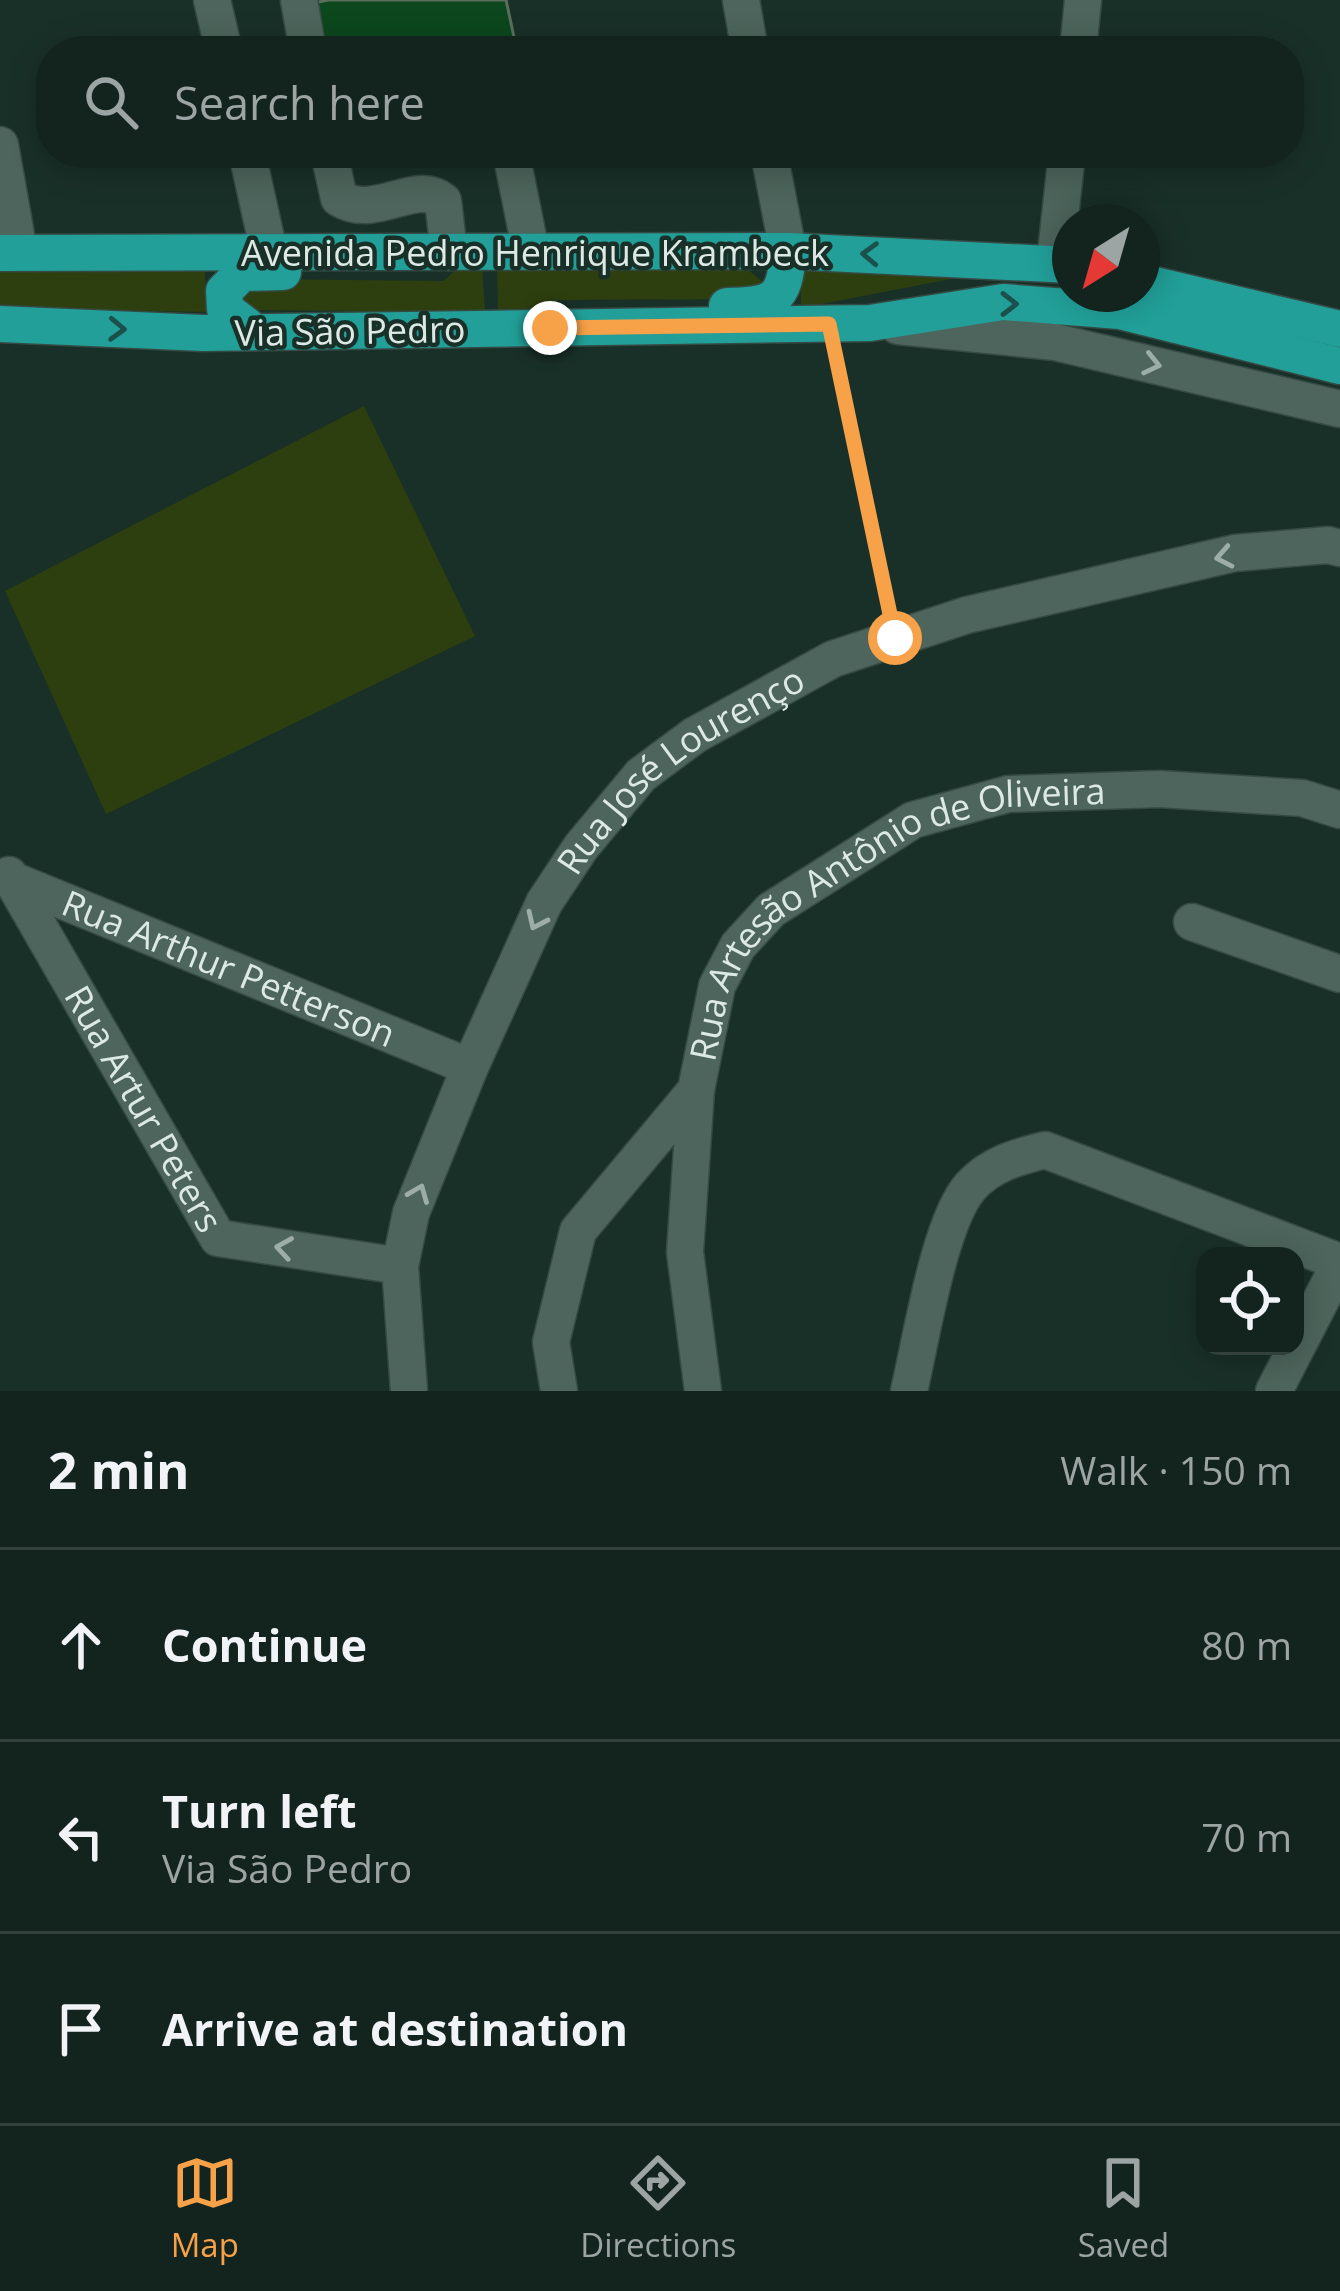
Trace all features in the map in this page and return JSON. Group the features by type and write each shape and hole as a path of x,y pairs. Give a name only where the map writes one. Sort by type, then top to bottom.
{"main road":[{"name":"Avenida Pedro Henrique Krambeck","path":"10,252 788,251 1052,263"},
{"path":"550,328 567,311 761,305 783,289 788,251"},
{"path":"254,332 225,309 224,291 242,273 422,268 437,266 449,253"},
{"path":"1160,286 1340,328"},
{"name":"Via São Pedro","path":"0,324 254,332 829,324 870,323 1003,302 1120,311 1340,366"}],"street":[{"path":"212,0 220,36"},
{"path":"299,0 305,36"},
{"path":"741,0 747,36"},
{"path":"1079,36 1083,0"},
{"path":"0,145 10,252"},
{"path":"250,168 269,252"},
{"path":"332,168 339,198 353,206 386,204 428,191 436,195 443,201 449,253"},
{"path":"514,168 531,252"},
{"path":"773,168 788,251"},
{"path":"1065,204 1066,168"},
{"path":"870,323 1055,342 1340,410"},
{"name":"Rua José Lourenço","path":"409,1391 400,1266 411,1213 470,1066 544,903 581,848 641,775 695,735 833,658 967,615 1235,554 1328,544 1340,548"},
{"name":"Rua Artesão Antônio de Oliveira","path":"559,1391 551,1342 578,1231 696,1090 717,986 738,946 771,910 913,820 1008,794 1160,789 1303,798 1340,810"},
{"name":"Rua Arthur Petterson","path":"6,869 470,1066"},
{"name":"Rua Artur Peters","path":"6,869 218,1238 400,1266"},
{"path":"1192,922 1340,974"},
{"path":"696,1090 685,1252 704,1391"},
{"path":"909,1391 952,1217 970,1186 1003,1161 1045,1150 1340,1263 1274,1391"}],"path":[{"path":"829,324 895,638"}],"green space":[{"path":"497,262 747,269 764,283 751,299 558,300 545,312 498,312"},
{"path":"462,263 482,263 485,312 255,310 243,303 241,295 253,279 444,281"},
{"path":"801,264 992,271 801,308"},
{"path":"0,265 205,267 206,312 0,308"},
{"path":"364,406 475,636 106,814 5,591"}],"building":[{"path":"506,0 514,36 322,36 314,3"}],"route":[{"path":"550,328 829,324 895,638"}]}
